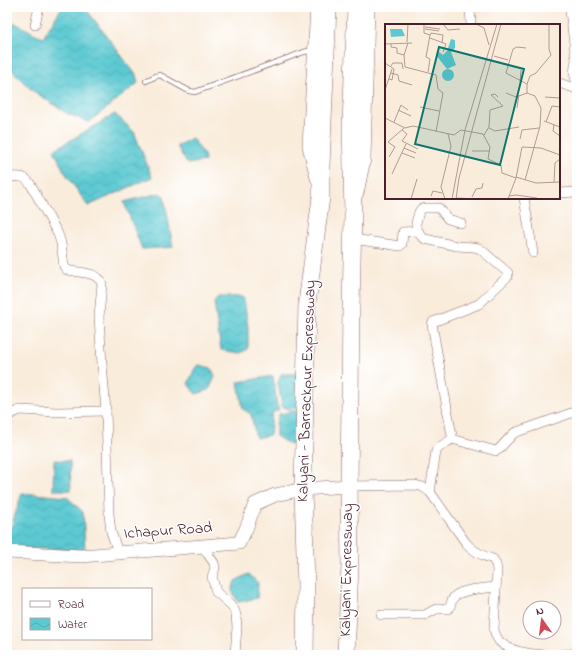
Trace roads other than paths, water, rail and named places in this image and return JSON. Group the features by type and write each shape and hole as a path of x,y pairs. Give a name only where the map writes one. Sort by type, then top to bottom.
{"highway":[{"name":"Kalyani - Barrackpur Expressway","path":"305,655 306,586 303,489 307,303 321,197 328,7"},
{"path":"349,486 351,309 354,214 351,124 356,7"},
{"name":"Kalyani Expressway","path":"346,651 350,566 349,486"}],"street":[{"path":"35,25 39,7"},
{"path":"317,7 309,146 321,197"},
{"path":"354,214 364,159 368,7"},
{"path":"470,7 471,24"},
{"path":"570,11 576,60 574,73 577,84"},
{"path":"560,83 577,89"},
{"path":"7,177 24,177 28,180 58,234 61,243 64,266 67,270 90,274 101,280 102,284 99,317 106,411 109,518 111,532 118,552"},
{"path":"560,194 577,192"},
{"path":"524,199 533,253"},
{"path":"452,438 432,324 433,322 480,304 508,276 506,270 479,248 473,246 457,246 425,239 417,231 416,223 419,212 435,203 450,220 461,223"},
{"path":"353,239 400,246 402,244 403,232 417,231"},
{"path":"7,417 20,410 57,412 106,411"},
{"path":"452,438 496,451 500,449 514,433 577,411"},
{"path":"430,492 436,451 452,438"},
{"path":"303,489 349,486 415,485 422,487 430,492 471,549 476,553 493,559 497,570 494,630 499,641 505,646 524,652 569,655 577,653"},
{"name":"Ichapur Road","path":"7,552 81,556 239,542 246,529 255,504 275,495 303,489"},
{"path":"202,546 214,563 215,568 212,577 216,592 230,604 236,615 237,627 235,655"},
{"path":"381,615 425,614 436,610 448,609 450,608 454,597 457,595 469,590 496,587"}],"lane":[{"path":"146,81 160,75 189,91 195,92 304,52 315,50"}],"water":[{"path":"62,7 87,7 86,9 136,75 138,83 89,122 68,114 32,90 7,66 7,31 10,25 15,23 43,38"},
{"path":"115,114 134,132 152,177 88,206 64,171 54,150"},
{"path":"192,138 204,155 205,161 187,164 177,146"},
{"path":"159,193 164,196 173,247 142,249 124,202"},
{"path":"218,297 242,297 244,299 248,327 248,349 241,353 221,350 214,302"},
{"path":"199,365 211,368 215,376 209,390 196,394 188,384 195,368"},
{"path":"281,374 304,374 310,406 288,409 282,406 278,383"},
{"path":"273,376 279,410 272,413 270,435 256,438 251,414 243,409 238,382"},
{"path":"300,411 302,443 290,445 276,436 276,424 279,414"},
{"path":"54,460 70,461 71,490 53,490"},
{"path":"22,493 67,497 83,512 85,550 7,548 7,540"},
{"path":"249,574 258,583 257,598 238,602 232,591 235,581"}]}
